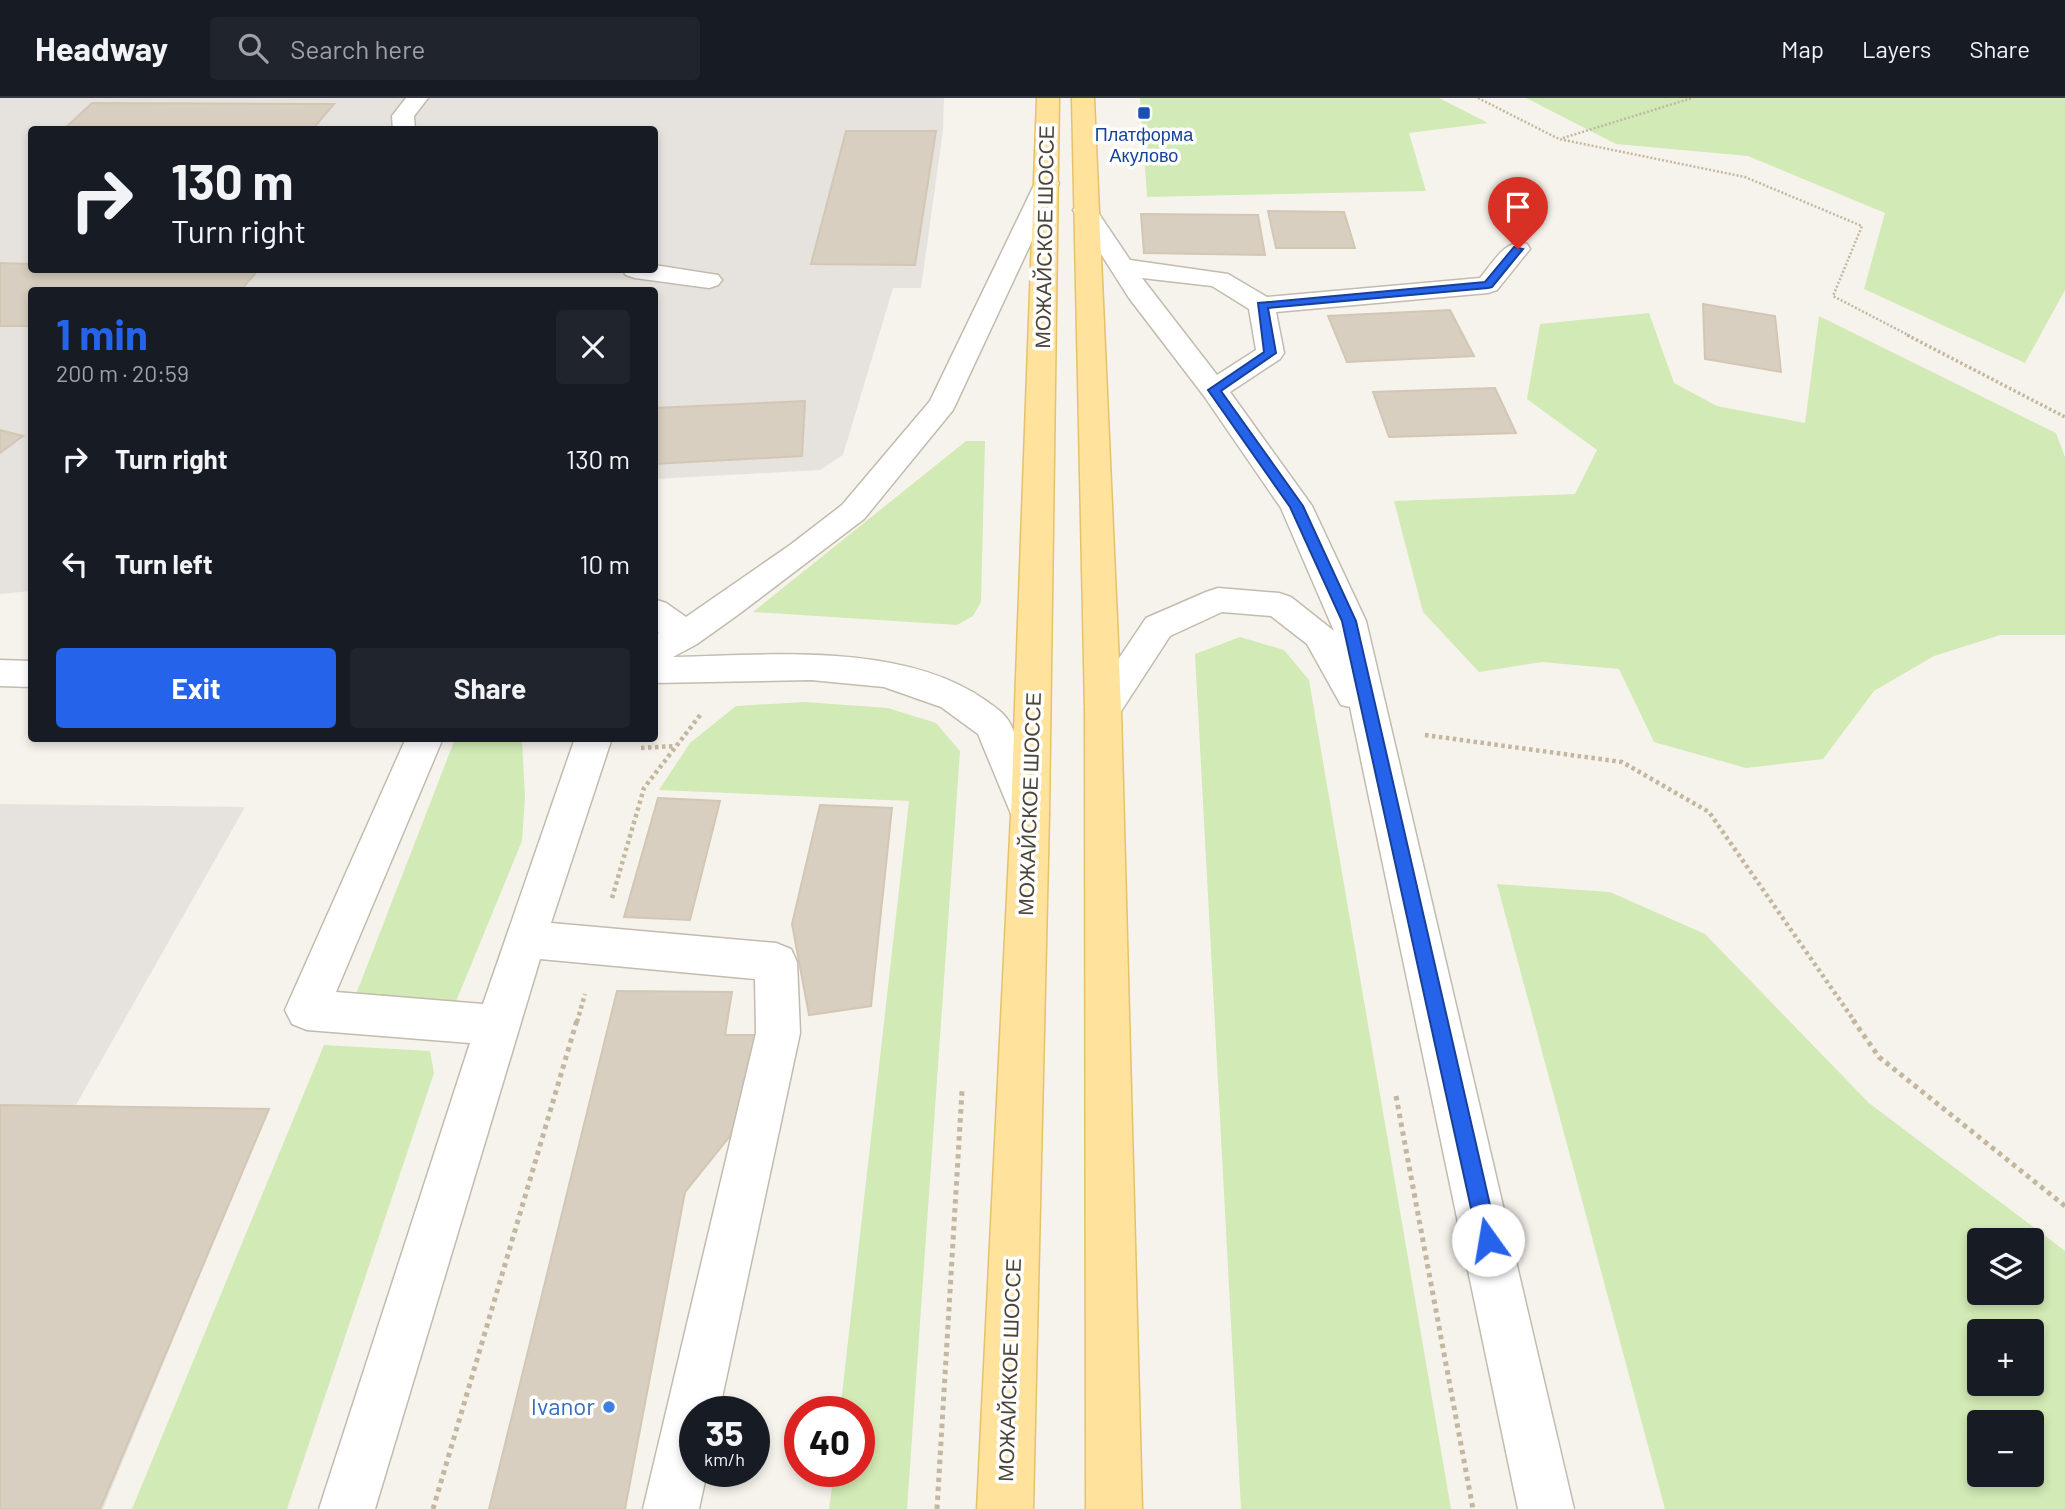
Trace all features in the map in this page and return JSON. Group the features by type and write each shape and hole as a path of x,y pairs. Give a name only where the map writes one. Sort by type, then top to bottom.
{"main road":[{"name":"МОЖАЙСКОЕ ШОССЕ","path":"1005,1509 1030,816 1048,98"},
{"name":"МОЖАЙСКОЕ ШОССЕ","path":"1083,98 1103,709 1114,1509"}],"street":[{"path":"404,126 403,116 417,98"},
{"path":"658,649 685,635 801,553 853,512 943,404 1047,183"},
{"path":"1085,210 1120,265 1214,390 1296,506 1349,621 1546,1509"},
{"path":"1120,265 1146,271 1219,279 1262,305 1488,285 1518,249"},
{"path":"657,273 709,280"},
{"path":"1214,390 1270,353 1262,305"},
{"path":"1103,709 1158,627 1218,600 1279,605 1319,635 1372,727"},
{"path":"658,614 685,635"},
{"path":"658,670 823,668 886,674 954,697 993,725 1030,816"},
{"path":"0,674 28,674"},
{"path":"423,742 307,1010 499,1026"},
{"path":"347,1509 525,939 593,742"},
{"path":"525,939 776,962 778,1033 671,1509"}],"path":[{"path":"1478,98 1559,139 1745,177 1862,226 1833,296 2065,417"},
{"path":"1559,139 1692,98"},
{"path":"433,1509 645,788 704,710"},
{"path":"1372,727 1622,762 1709,812 1880,1057 2065,1206"},
{"path":"937,1509 963,1080"},
{"path":"1394,1089 1473,1509"}],"shaded area":[{"path":"0,98 944,98 943,130 921,288 893,288 843,455 820,470 658,479 658,287 28,287 28,591 0,594"},
{"path":"0,804 245,807 76,1105 269,1109 103,1509 0,1509"}],"green space":[{"path":"1140,98 1439,98 1488,123 1409,133 1426,191 1147,197"},
{"path":"1526,98 2065,98 2065,290 2025,363 1864,289 1885,213 1748,156 1616,144"},
{"path":"1649,313 1674,383 1717,406 1805,423 1819,316 2056,433 2065,457 2065,635 2000,635 1934,656 1874,691 1823,759 1746,768 1654,742 1619,669 1542,662 1479,672 1423,612 1394,501 1575,494 1597,450 1527,399 1540,324"},
{"path":"966,441 985,441 981,602 973,616 957,625 753,612"},
{"path":"1240,637 1284,650 1309,680 1451,1509 1241,1509 1195,654"},
{"path":"804,702 888,708 936,723 960,751 907,1509 829,1509 832,1487 875,1487 875,1396 842,1396 909,801 659,790 690,743 736,706"},
{"path":"454,742 522,742 525,796 522,841 450,1016 348,1015"},
{"path":"1497,884 1610,892 1705,934 1869,1103 2035,1228 1967,1228 1967,1305 2044,1305 2044,1235 2065,1251 2065,1509 1665,1509"},
{"path":"324,1045 430,1051 434,1073 287,1509 132,1509"}],"building":[{"path":"92,103 334,104 315,126 67,126"},
{"path":"846,131 936,131 915,265 811,264"},
{"path":"1268,211 1344,212 1355,248 1276,248"},
{"path":"1141,214 1258,215 1265,255 1144,253"},
{"path":"0,263 28,264 28,273 255,273 244,287 28,287 28,326 0,326"},
{"path":"1703,304 1775,316 1781,372 1705,359"},
{"path":"1450,310 1474,356 1347,362 1328,316"},
{"path":"1495,388 1516,433 1389,437 1373,392"},
{"path":"805,401 802,456 658,464 658,408"},
{"path":"0,430 23,436 0,453"},
{"path":"658,798 720,801 690,920 624,917"},
{"path":"820,805 892,808 871,1006 809,1015 792,924"},
{"path":"617,991 732,992 725,1035 756,1035 742,1121 685,1192 625,1509 489,1509"},
{"path":"0,1105 269,1109 100,1509 0,1509"}],"place":[{"name":"Платформа Акулово","path":"1144,113"},
{"name":"Ivanor","path":"609,1407"}],"route":[{"path":"1488,1240 1349,621 1296,506 1214,390 1270,353 1262,305 1488,285 1518,249"}]}
